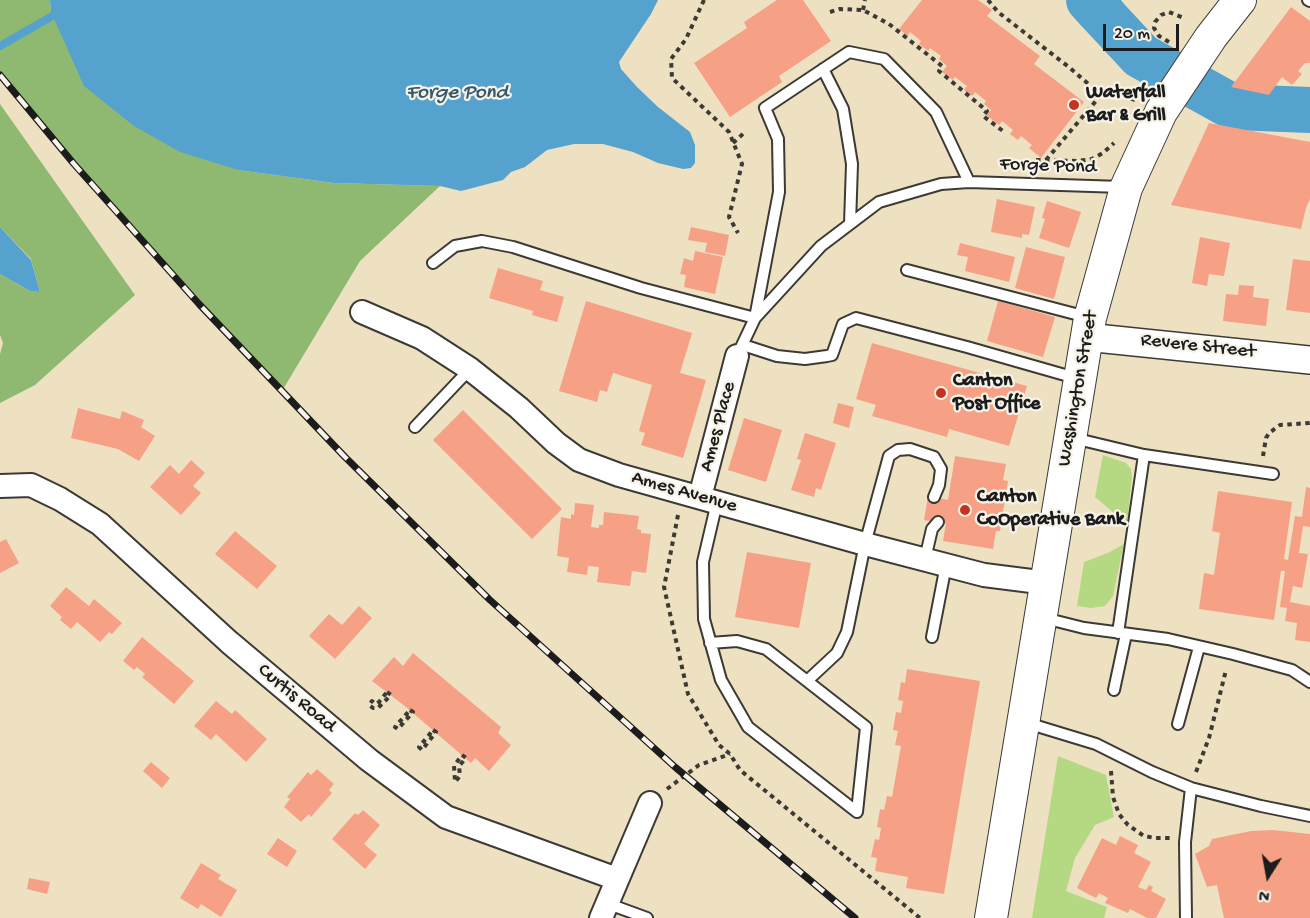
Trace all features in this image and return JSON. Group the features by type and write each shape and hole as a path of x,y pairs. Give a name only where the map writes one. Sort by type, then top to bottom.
{"main road":[{"name":"Washington Street","path":"991,918 1088,327 1126,188 1161,112 1156,102 1191,66 1240,0"}],"street":[{"name":"Ames Avenue","path":"362,312 422,338 470,369 579,460 619,475 865,544 984,575 1047,583"},
{"name":"Revere Street","path":"1088,327 1310,360"},
{"name":"Ames Place","path":"709,500 740,351"},
{"name":"Curtis Road","path":"0,486 31,485 60,499 100,524 229,642 369,760 446,817 617,879"},
{"path":"603,910 650,803"}],"lane":[{"name":"Forge Pond","path":"740,351 755,318 779,192 778,139 765,108 849,52 884,59 936,112 969,182"},
{"path":"823,69 843,109 852,164 850,224"},
{"name":"Forge Pond","path":"755,318 821,246 879,202 941,184 969,182 1126,188"},
{"path":"433,263 455,246 482,241 503,245 652,291 755,318"},
{"path":"907,270 1088,327"},
{"path":"740,351 806,359 832,355 843,324 856,318 967,346 1079,379"},
{"path":"415,427 470,369"},
{"path":"1069,437 1144,456 1273,474"},
{"path":"807,681 837,653 847,632 865,544 889,456 898,450 910,449 934,457 941,469 938,498"},
{"path":"1114,690 1144,456"},
{"path":"709,500 703,562 704,619 710,643 720,680 748,727 857,812 866,727 766,649 737,641 710,643"},
{"path":"932,637 936,562 934,524"},
{"path":"1041,617 1084,628 1168,639 1292,670 1310,682"},
{"path":"1178,724 1199,647"},
{"path":"1022,721 1096,744 1152,772 1191,788 1310,816"},
{"path":"1186,918 1186,837 1191,788"},
{"path":"603,910 647,918"}],"path":[{"path":"704,0 686,39 671,59 672,78 729,132 742,164 729,217 738,233"},
{"path":"863,10 865,0"},
{"path":"988,0 998,12 1101,95"},
{"path":"830,12 840,9 863,10 889,24 942,66 939,71 987,111 982,116 1003,131"},
{"path":"1169,42 1159,36 1154,28 1155,22 1161,15 1169,12 1184,18"},
{"path":"1046,160 1101,95 1114,91 1156,102"},
{"path":"733,143 745,132"},
{"path":"1036,160 1092,159 1115,142"},
{"path":"1260,472 1269,433 1280,425 1310,423"},
{"path":"1191,788 1209,738 1228,661"},
{"path":"387,692 391,695 378,708 369,705 372,701 376,704 379,702 387,692"},
{"path":"410,710 413,712 399,728 395,727 410,710"},
{"path":"433,730 436,732 423,749 419,747 433,730"},
{"path":"1110,751 1111,783 1119,814 1128,825 1144,836 1186,837"},
{"path":"650,803 699,765 730,754"},
{"path":"462,755 466,758 459,766 460,776 455,782 454,766 462,755"}],"green space":[{"path":"0,0 50,0 51,12 238,170 334,183 440,186 360,261 282,391 199,304 74,164 0,75"},
{"path":"0,104 135,295 35,385 0,403 0,354 3,343 0,335 0,274 30,291 40,292 31,259 0,227"},
{"path":"1103,455 1126,463 1131,469 1127,524 1095,497"},
{"path":"1124,544 1113,596 1105,606 1091,608 1077,606 1084,562"},
{"path":"1058,756 1106,775 1114,817 1095,825 1075,858 1066,891 1107,907 1104,918 1032,918"}],"water":[{"name":"Forge Pond","path":"50,0 658,0 619,62 621,69 637,87 690,132 695,145 695,163 691,168 683,169 603,144 574,144 547,150 525,167 511,172 503,180 461,191 440,186 334,183 238,170 180,152 134,126 84,86 51,12"},
{"path":"1066,0 1121,0 1133,19 1110,56 1080,24"},
{"path":"0,227 31,260 40,292 30,291 0,274"}],"building":[{"path":"777,0 803,0 831,41 779,76 782,82 730,117 694,63 747,28 744,22"},
{"path":"922,0 978,0 992,10 987,16 1040,56 1034,64 1084,102 1041,158 1029,148 1032,145 1021,136 1018,140 1010,134 1013,130 1002,121 999,125 986,115 991,110 984,104 986,101 975,92 972,96 964,90 967,86 955,77 953,80 942,72 947,66 939,59 941,56 930,48 928,51 910,32 908,36 899,29"},
{"path":"1291,7 1310,21 1310,63 1305,63 1298,71 1302,74 1292,85 1282,77 1269,95 1231,87"},
{"path":"1209,123 1310,142 1310,199 1301,229 1171,205"},
{"path":"997,199 1035,207 1029,235 1022,234 1022,238 991,232"},
{"path":"1047,201 1081,212 1069,248 1039,238 1045,219 1042,218"},
{"path":"691,227 729,235 725,256 705,252 707,243 688,240"},
{"path":"1200,237 1230,243 1224,276 1209,274 1207,286 1192,283"},
{"path":"960,243 1015,257 1009,282 965,271 968,257 957,255"},
{"path":"1026,247 1065,257 1054,299 1015,288"},
{"path":"695,251 723,257 715,294 684,287 686,275 680,274 684,258 693,261"},
{"path":"1293,259 1310,261 1310,313 1286,310"},
{"path":"498,268 543,281 540,290 564,297 557,322 532,315 533,311 489,298"},
{"path":"1239,285 1254,286 1253,297 1269,299 1266,326 1223,321 1226,294 1238,295"},
{"path":"586,301 692,333 680,373 706,380 683,458 641,445 645,433 639,431 652,385 613,373 607,392 600,390 597,402 559,391"},
{"path":"998,301 1055,317 1043,357 987,341"},
{"name":"Canton Post Office","path":"872,343 1027,386 1009,446 949,429 947,437 872,416 876,405 856,399"},
{"path":"838,403 854,407 849,428 833,423"},
{"path":"78,408 120,419 122,411 144,420 141,427 155,436 139,461 118,449 71,438"},
{"path":"463,410 562,509 532,539 433,440"},
{"path":"744,418 782,430 766,482 728,470"},
{"path":"805,433 836,443 821,490 816,488 814,497 791,490 801,460 797,459"},
{"name":"Canton CoOperative Bank","path":"955,456 1006,464 1003,480 1008,481 1000,531 996,531 993,549 943,541 946,523 924,520 928,496 948,500"},
{"path":"191,460 205,473 193,486 201,493 181,515 150,487 170,465 179,474"},
{"path":"1306,487 1310,488 1310,527 1303,526 1299,553 1308,554 1302,588 1293,586 1290,602 1310,606 1310,642 1295,640 1297,623 1285,621 1287,608 1280,607 1285,571 1281,571 1274,620 1199,609 1204,573 1214,575 1220,533 1212,531 1218,491 1292,502 1284,559 1288,560 1295,516 1302,517"},
{"path":"575,503 594,505 591,527 599,528 599,525 603,525 604,512 639,516 637,529 641,530 641,533 651,534 646,573 632,571 630,586 597,582 599,567 588,566 587,575 567,572 569,558 557,556 561,517 571,519 571,514 574,515"},
{"path":"235,531 277,566 257,589 215,554"},
{"path":"6,539 19,563 0,573 0,542"},
{"path":"747,552 811,563 799,628 735,617"},
{"path":"66,587 89,606 94,599 122,623 100,642 77,622 71,629 60,620 62,617 50,606"},
{"path":"359,606 372,618 335,659 309,636 329,614 342,625"},
{"path":"142,637 194,681 174,704 142,677 145,674 137,667 134,670 123,661"},
{"path":"413,653 501,727 498,733 511,745 489,771 475,758 471,763 372,681 394,657 403,666"},
{"path":"907,669 980,681 944,894 906,888 908,877 875,871 877,858 871,857 875,839 879,840 881,828 877,827 880,809 884,810 887,796 892,797 901,746 895,745 898,731 893,730 896,712 901,713 903,701 898,700 901,682 905,683"},
{"path":"216,701 232,714 235,710 267,739 246,762 216,734 211,740 194,726"},
{"path":"151,762 170,778 162,788 143,771"},
{"path":"317,769 334,784 329,790 332,793 311,817 309,814 301,822 284,807 290,799 287,797 308,772 311,775"},
{"path":"363,810 380,825 364,844 377,855 365,869 332,839 355,813 358,815"},
{"path":"1273,830 1310,834 1310,918 1224,918 1217,885 1207,887 1195,854 1209,846 1212,839 1251,831"},
{"path":"1120,836 1138,845 1134,853 1151,862 1138,887 1146,890 1149,885 1153,887 1151,891 1166,899 1156,918 1147,918 1130,909 1128,913 1105,903 1108,898 1099,893 1096,898 1077,888 1102,838 1116,845"},
{"path":"278,838 297,851 287,867 267,854"},
{"path":"201,863 221,875 218,879 237,890 221,917 201,904 198,909 180,898"},
{"path":"29,878 50,882 47,894 27,889"}],"waterway":[{"path":"1089,0 1141,56 1233,107 1310,110"},
{"path":"0,46 61,11"}],"railway":[{"path":"0,75 74,164 199,304 345,457 490,600 675,767 855,918"}],"place":[{"name":"Waterfall Bar & Grill","path":"1074,105"},
{"name":"Canton Post Office","path":"941,393"},
{"name":"Canton CoOperative Bank","path":"965,510"}]}
